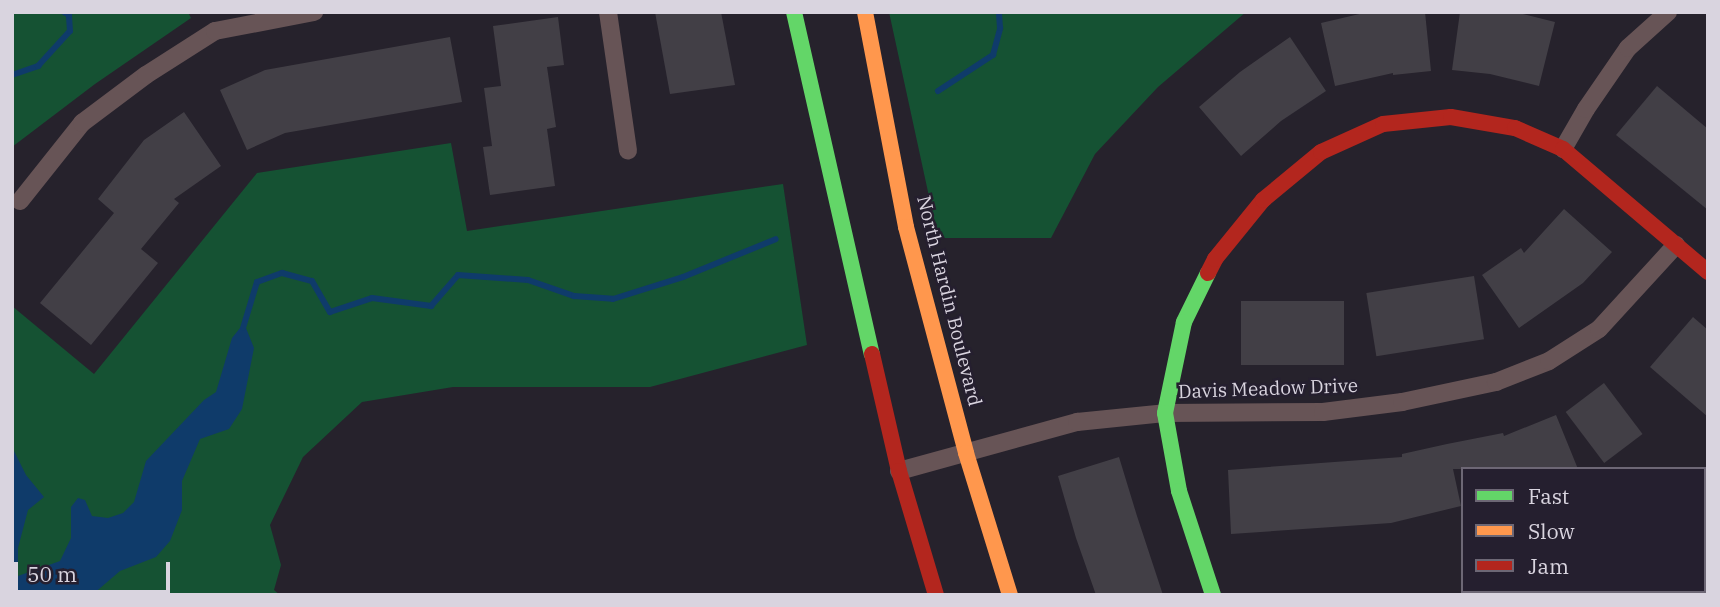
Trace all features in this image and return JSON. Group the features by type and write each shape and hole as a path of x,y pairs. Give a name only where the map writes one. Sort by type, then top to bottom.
{"street":[{"path":"20,201 82,123 215,31 314,12"},
{"path":"608,12 628,151"},
{"path":"794,12 899,471 936,595"},
{"name":"North Hardin Boulevard","path":"865,12 906,227 966,453 1010,595"},
{"path":"1563,149 1628,48 1668,12"},
{"path":"1213,595 1179,491 1165,412 1184,323 1215,258 1263,200 1321,152 1383,124 1451,117 1515,128 1563,149 1708,272"},
{"name":"Davis Meadow Drive","path":"899,471 1077,422 1165,412 1323,412 1402,402 1496,382 1549,361 1599,330 1676,245"}],"green space":[{"path":"12,12 188,12 191,18 95,84 12,147"},
{"path":"889,12 1246,12 1158,87 1095,154 1051,238 938,238"},
{"path":"451,143 467,231 783,184 807,345 650,387 453,387 362,402 303,457 270,525 281,565 274,590 280,595 12,595 12,306 94,374 257,173"}],"water":[{"path":"244,323 254,348 242,409 229,429 200,439 182,481 182,510 170,541 156,557 120,571 92,595 12,595 12,447 26,475 44,497 28,510 18,548 18,576 60,561 71,538 71,507 78,498 85,500 92,516 108,518 123,513 134,502 146,461 204,400 216,392 232,338"}],"building":[{"path":"655,12 721,12 735,85 670,94"},
{"path":"1368,12 1425,12 1431,71 1393,73 1335,86 1321,23"},
{"path":"1460,12 1515,12 1555,22 1539,86 1490,74 1452,70"},
{"path":"558,17 564,65 547,67 556,127 547,129 555,186 490,195 483,147 492,146 484,88 501,86 493,26"},
{"path":"450,37 462,102 285,133 247,150 220,90 265,70"},
{"path":"1290,37 1326,91 1281,121 1241,156 1199,107 1240,72"},
{"path":"1657,86 1708,129 1708,210 1616,135"},
{"path":"184,112 221,166 174,199 179,203 141,249 158,263 91,345 40,303 114,213 98,199 144,140"},
{"path":"1564,209 1612,252 1583,283 1519,328 1482,275 1521,248 1524,253"},
{"path":"1474,276 1484,339 1376,356 1366,293"},
{"path":"1241,301 1344,301 1344,365 1241,365"},
{"path":"1693,317 1708,330 1708,417 1650,367"},
{"path":"1604,383 1643,434 1604,463 1566,412"},
{"path":"1556,415 1577,467 1461,467 1453,469 1461,506 1391,523 1231,534 1228,470 1402,457 1402,454 1447,444 1503,433 1504,436"},
{"path":"1119,457 1163,595 1096,595 1076,538 1058,476"}],"waterway":[{"path":"12,75 38,66 70,31 69,15 64,12"},
{"path":"938,91 993,55 1000,28 999,12"},
{"path":"243,328 257,282 282,273 312,281 330,312 372,298 431,306 458,275 528,280 574,296 613,299 683,277 776,239"}],"traffic: fast":[{"path":"794,12 872,354"},
{"path":"1208,273 1184,322 1165,413 1179,491 1213,595"}],"traffic: slow":[{"path":"865,12 906,227 966,453 1010,595"}],"traffic: jam":[{"path":"1208,273 1215,259 1263,200 1321,152 1383,124 1451,117 1515,128 1563,149 1708,272"},
{"path":"872,354 899,471 936,595"}]}
